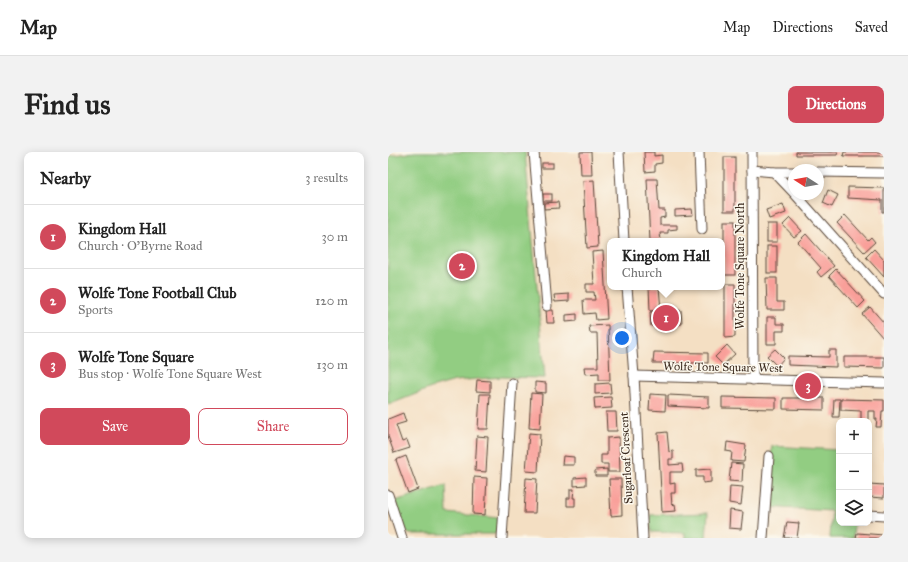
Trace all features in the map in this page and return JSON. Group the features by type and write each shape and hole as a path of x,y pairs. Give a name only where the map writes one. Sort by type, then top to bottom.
{"street":[{"path":"534,152 547,306"},
{"path":"619,152 624,238"},
{"path":"699,152 702,229"},
{"name":"Wolfe Tone Square North","path":"752,152 752,380"},
{"path":"752,170 788,172"},
{"path":"774,172 788,187"},
{"path":"824,172 884,173"},
{"path":"799,200 884,294"},
{"name":"Sugarloaf Crescent","path":"627,290 634,376 643,538"},
{"name":"Wolfe Tone Square West","path":"634,376 884,383"},
{"path":"502,538 512,384"},
{"path":"763,538 770,456"},
{"path":"388,495 402,538"},
{"path":"872,515 884,516"}],"green space":[{"path":"415,152 525,152 545,378 501,377 455,381 431,388 388,405 388,156"},
{"path":"772,446 836,450 836,526 854,526 853,538 830,538 832,511 766,507"},
{"path":"446,485 447,513 499,518 498,529 495,534 409,534 406,531 395,501"},
{"path":"708,513 706,538 685,538 685,533 652,532 651,530 650,515"}],"building":[{"path":"580,152 591,152 592,175 581,175"},
{"path":"644,152 654,152 654,156 662,155 662,163 655,164 655,171 645,172"},
{"path":"796,152 838,152 837,155 796,155"},
{"path":"844,152 884,152 884,156 843,156"},
{"path":"724,157 735,157 735,211 724,211"},
{"path":"542,163 553,163 553,168 542,168"},
{"path":"647,179 657,179 659,210 665,210 665,217 660,218 660,225 677,225 677,229 668,230 668,233 660,233 661,238 650,238"},
{"path":"594,180 598,247 587,248 583,181"},
{"path":"848,187 884,188 884,212 882,212 882,200 848,198"},
{"path":"828,190 838,195 832,207 823,203"},
{"path":"543,194 552,194 552,201 543,201"},
{"path":"558,202 559,208 544,209 544,203"},
{"path":"783,204 786,213 769,219 766,210"},
{"path":"692,209 693,215 675,216 675,210"},
{"path":"845,215 868,240 871,237 875,242 864,252 837,223"},
{"path":"790,218 802,231 794,237 783,225"},
{"path":"724,221 735,221 735,275 725,275"},
{"path":"767,224 777,224 777,242 767,242"},
{"path":"806,234 834,266 821,277 817,272 821,268 798,242"},
{"path":"767,246 777,246 777,273 767,273"},
{"path":"874,249 884,260 884,277 866,257"},
{"path":"603,251 607,319 596,320 595,313 584,314 583,300 595,300 594,292 586,292 586,284 594,284 592,252"},
{"path":"836,269 865,301 858,308 829,276"},
{"path":"766,278 777,278 777,302 784,302 784,310 767,310"},
{"path":"725,284 735,284 735,337 725,338"},
{"path":"649,290 659,290 661,310 650,311"},
{"path":"569,294 569,301 555,302 554,295"},
{"path":"870,307 884,323 884,339 862,314"},
{"path":"546,310 553,310 554,323 547,323"},
{"path":"681,310 682,324 651,326 650,312"},
{"path":"577,314 577,321 566,322 566,315"},
{"path":"767,317 776,317 776,324 784,324 784,331 776,331 776,344 767,344"},
{"path":"608,325 610,380 599,380 599,373 585,374 584,367 598,367 597,333 590,333 589,326"},
{"path":"727,345 735,354 723,365 715,357"},
{"path":"775,349 784,358 777,366 767,356"},
{"path":"829,350 836,350 836,367 788,365 788,356 829,357"},
{"path":"654,352 708,353 708,363 653,363"},
{"path":"844,357 884,357 884,368 844,367"},
{"path":"477,380 490,381 490,392 476,391"},
{"path":"535,382 546,383 546,393 535,392"},
{"path":"610,383 611,393 595,394 595,384"},
{"path":"531,393 542,394 540,429 529,428"},
{"path":"480,394 490,394 488,429 478,429"},
{"path":"650,394 666,395 665,411 649,410"},
{"path":"668,395 709,397 709,408 668,406"},
{"path":"611,397 612,408 595,409 594,398"},
{"path":"722,397 776,398 776,409 722,408"},
{"path":"783,398 824,398 824,410 783,409"},
{"path":"834,399 840,399 839,417 833,417"},
{"path":"841,399 884,400 884,411 882,411 881,427 876,427 877,419 875,419 875,411 868,411 868,418 861,418 861,411 841,410"},
{"path":"606,412 616,412 617,431 607,431"},
{"path":"403,413 406,422 396,425 402,442 407,440 410,448 394,453 388,436 388,419"},
{"path":"667,432 669,452 673,451 673,459 669,459 669,465 682,464 683,472 670,472 670,484 675,483 675,493 671,493 672,505 675,504 676,511 662,512 658,433"},
{"path":"529,433 540,434 538,472 526,471"},
{"path":"477,436 488,437 486,472 475,471"},
{"path":"619,437 620,472 608,472 608,464 601,464 601,455 607,455 607,438"},
{"path":"727,442 746,445 744,462 731,461 732,452 726,451"},
{"path":"406,456 418,489 408,493 396,460"},
{"path":"563,456 574,457 574,465 562,465"},
{"path":"731,463 743,464 742,482 729,481"},
{"path":"607,469 607,476 595,476 595,470"},
{"path":"711,469 711,482 703,483 703,477 696,477 696,470"},
{"path":"474,477 487,478 485,515 473,514"},
{"path":"586,477 586,485 574,486 574,478"},
{"path":"526,478 537,479 535,513 524,513"},
{"path":"609,479 621,479 622,515 611,516"},
{"path":"872,484 884,485 884,498 872,497"},
{"path":"730,486 743,487 741,505 729,503"},
{"path":"570,489 574,489 573,498 575,498 575,506 567,506 567,498 570,498"},
{"path":"730,510 743,512 741,529 729,528"},
{"path":"787,522 799,523 797,538 784,538"},
{"path":"857,533 884,535 884,538 856,538"}],"place":[{"name":"Wolfe Tone Football Club","path":"462,266"},
{"name":"Kingdom Hall","path":"666,318"},
{"name":"Wolfe Tone Square","path":"808,386"}]}
